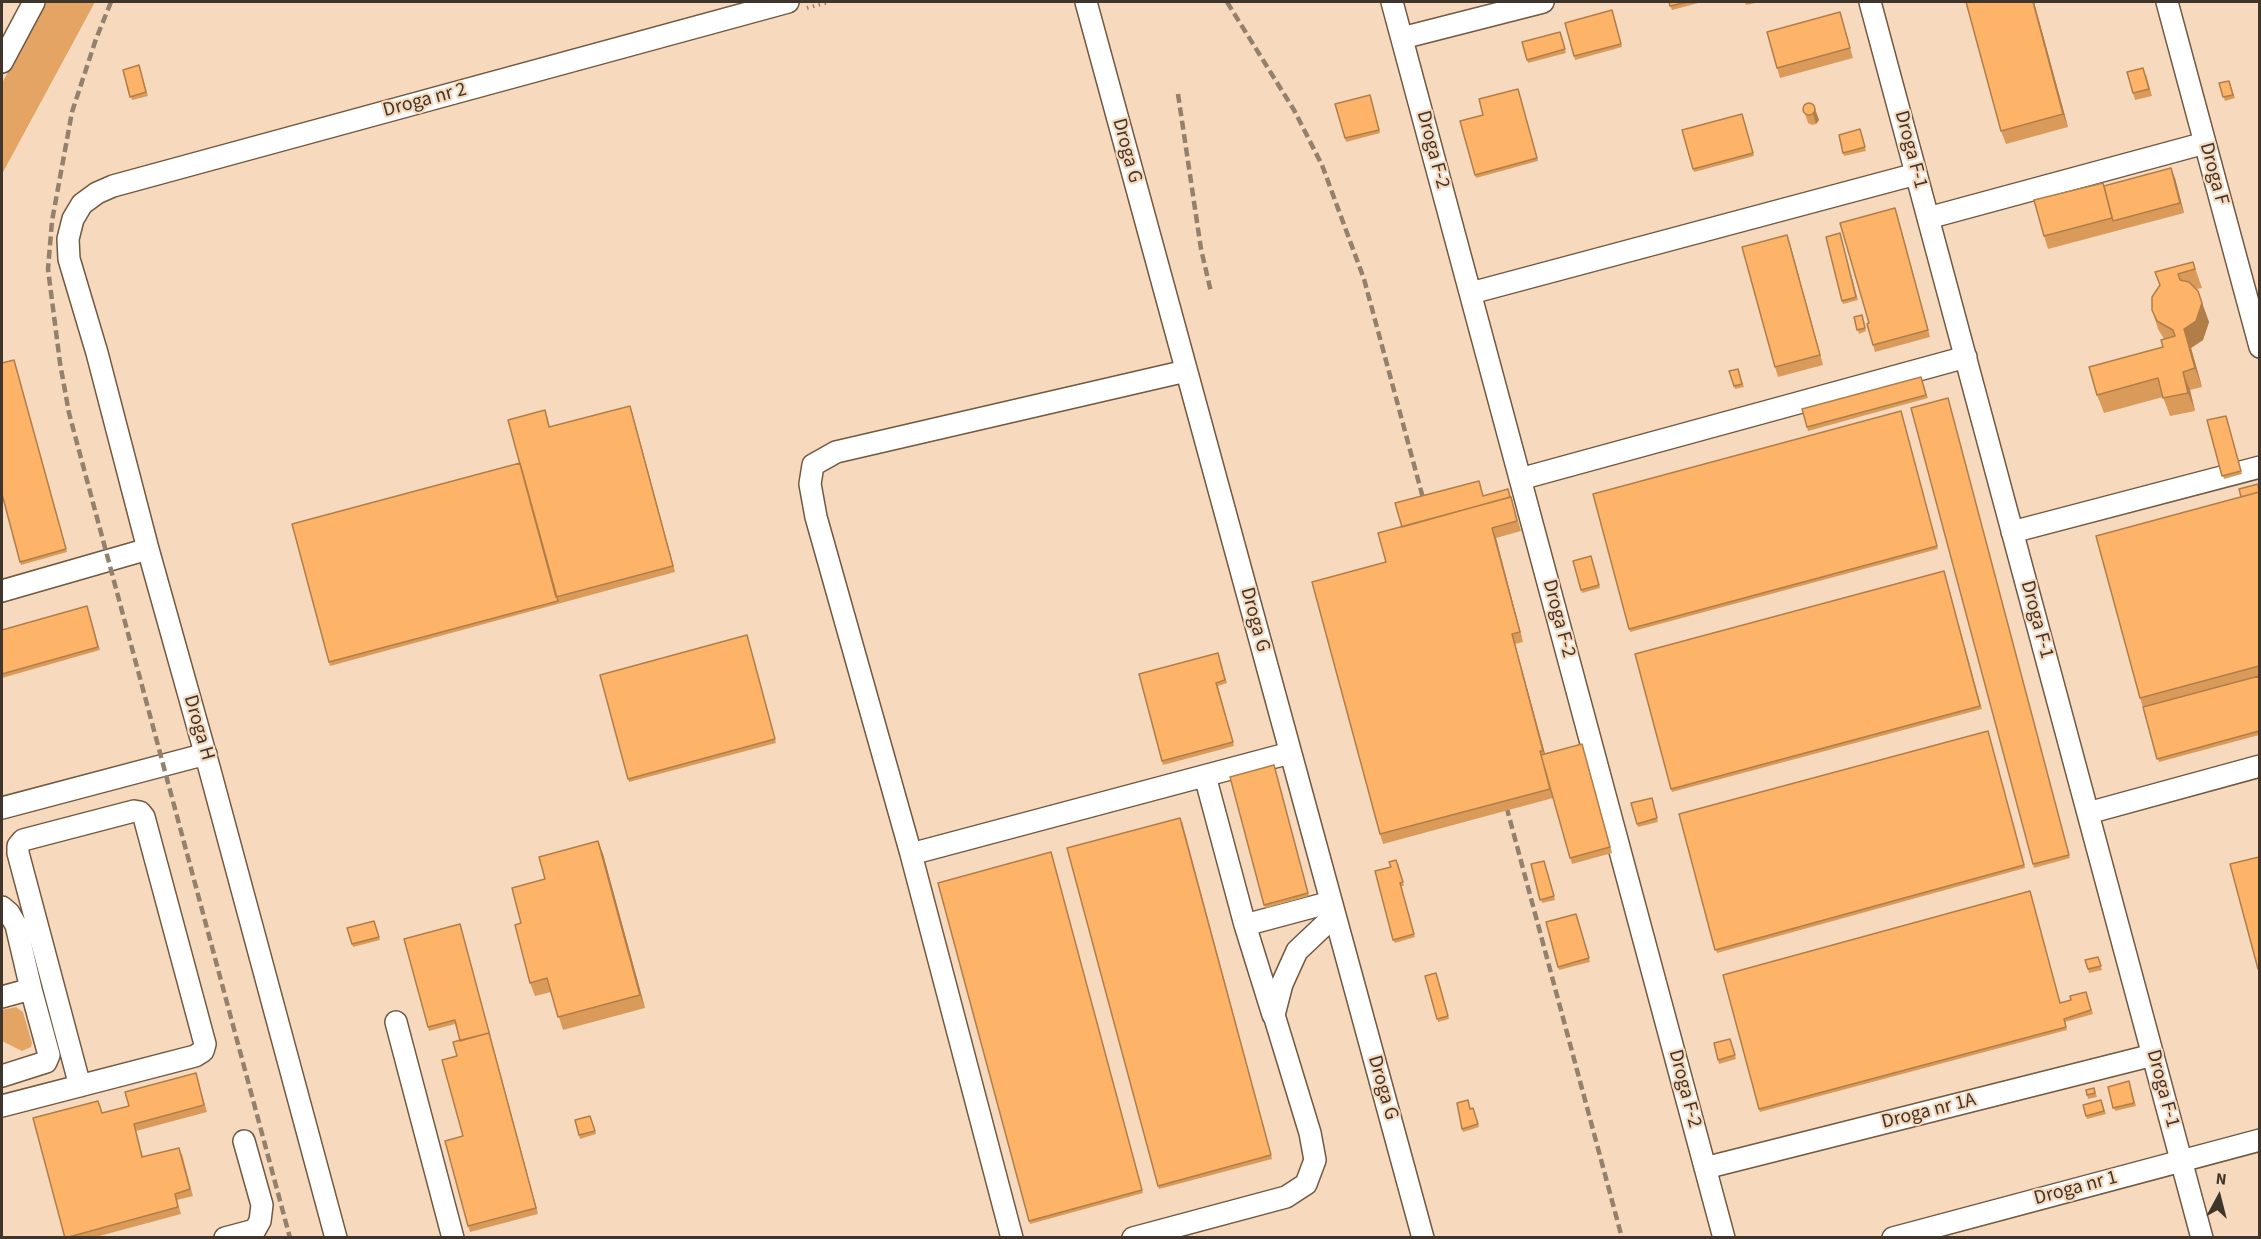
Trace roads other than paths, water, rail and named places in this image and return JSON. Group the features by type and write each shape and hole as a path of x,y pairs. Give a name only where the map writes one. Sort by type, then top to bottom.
{"street":[{"path":"2,62 34,2"},
{"name":"Droga G","path":"1086,2 1423,1238"},
{"name":"Droga F-2","path":"1392,2 1724,1238"},
{"path":"1402,38 1543,2"},
{"name":"Droga F-1","path":"1870,2 2202,1238"},
{"name":"Droga F","path":"2167,2 2259,347"},
{"name":"Droga nr 2","path":"73,219 82,204 97,193 113,186 797,5"},
{"path":"1928,218 2205,143"},
{"path":"1471,293 1916,174"},
{"name":"Droga H","path":"73,219 68,239 69,259 97,353 148,549 206,754 336,1238"},
{"path":"1520,478 1966,357"},
{"path":"1012,1238 911,854 816,517 810,484 813,465 836,452 1186,371"},
{"path":"2012,532 2259,467"},
{"path":"2,591 148,549"},
{"path":"911,854 1290,753"},
{"path":"2,808 206,754"},
{"path":"2088,813 2259,766"},
{"path":"1133,1238 1287,1197 1306,1184 1315,1160 1310,1133 1245,926 1205,776"},
{"path":"2,1106 80,1086 195,1056 204,1051 205,1044 144,817 140,812 134,811 23,840 18,846 80,1086"},
{"path":"2,907 9,913 16,925 49,1055 46,1062 2,1076"},
{"path":"1245,926 1332,909"},
{"path":"1274,1015 1282,984 1297,951 1332,909"},
{"path":"2,997 31,989"},
{"path":"396,1022 453,1238"},
{"name":"Droga nr 1A","path":"1705,1168 2153,1054"},
{"path":"2,1058 25,1070 38,1084 41,1096"},
{"name":"Droga nr 1","path":"1893,1238 2259,1140"},
{"path":"225,1238 255,1230 261,1221 262,1205 244,1141"}],"railway":[{"path":"111,2 72,112 52,221 48,269 60,363 69,413 290,1238"},
{"path":"1227,2 1294,110 1322,165 1364,279 1427,513"},
{"path":"1178,94 1201,249 1211,292"},
{"path":"1503,794 1622,1238"}]}
